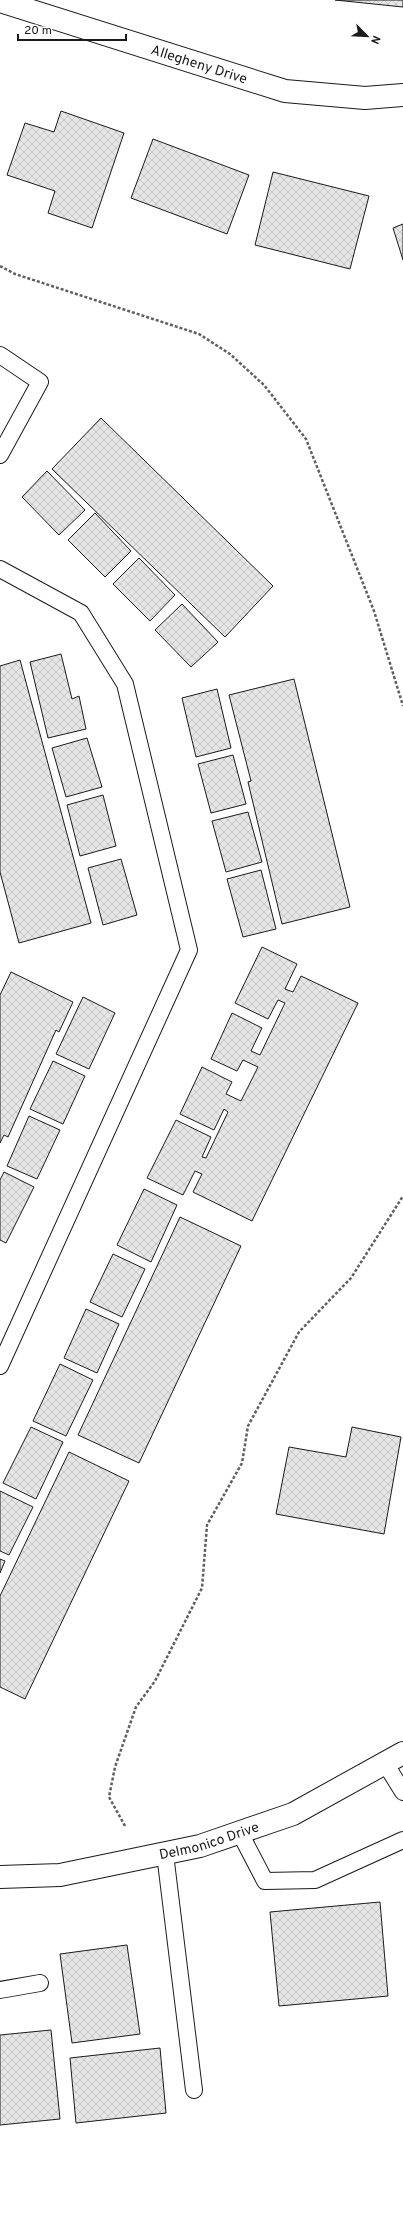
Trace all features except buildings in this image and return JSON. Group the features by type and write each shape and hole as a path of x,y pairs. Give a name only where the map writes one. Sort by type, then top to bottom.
{"street":[{"name":"Allegheny Drive","path":"0,1 285,91 365,98 403,95"},
{"name":"Delmonico Drive","path":"0,1877 60,1875 200,1846 293,1814 394,1758"}],"lane":[{"path":"0,355 40,382 0,455"},
{"path":"0,569 81,613 125,684 189,950 0,1366"},
{"path":"394,1758 403,1792"},
{"path":"240,1832 265,1881 315,1880 403,1840"},
{"path":"165,1854 194,2090"},
{"path":"0,1990 40,1983"}],"path":[{"path":"0,266 15,274 199,334 230,354 264,385 306,439 374,611 403,706"},
{"path":"125,1826 109,1796 115,1767 136,1707 155,1681 202,1588 207,1525 242,1463 248,1426 299,1332 351,1278 403,1196"}]}
